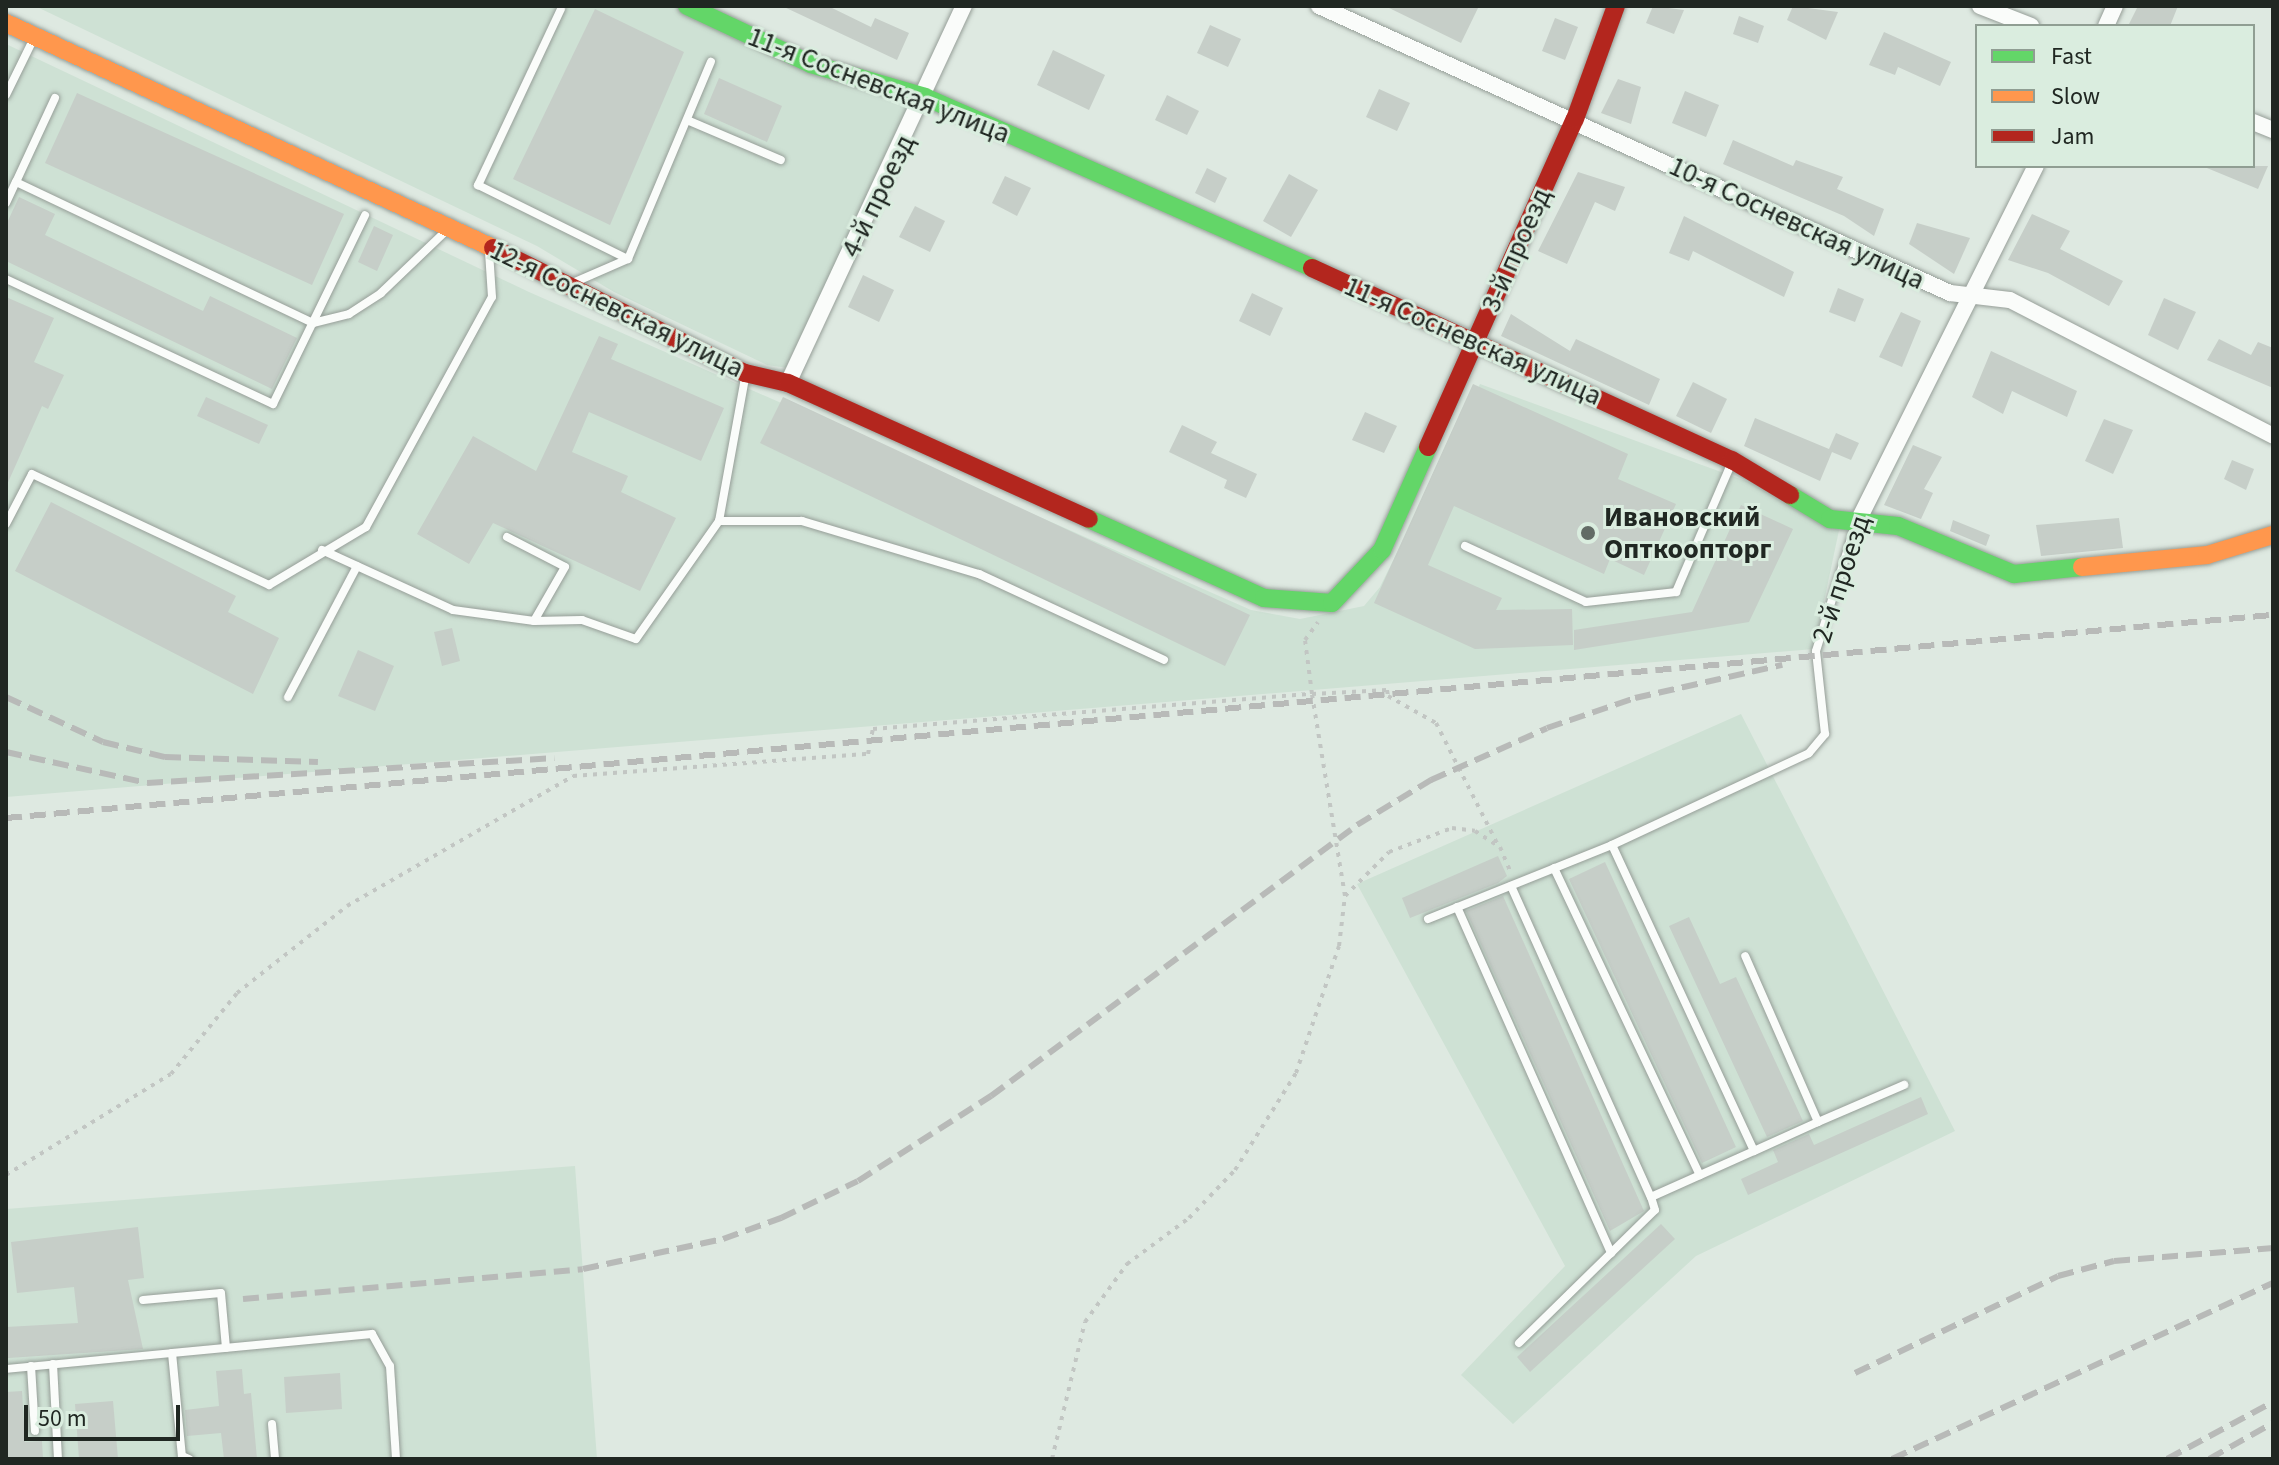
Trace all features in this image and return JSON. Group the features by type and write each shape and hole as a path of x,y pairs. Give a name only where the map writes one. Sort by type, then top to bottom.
{"street":[{"name":"11-я Сосневская улица","path":"687,6 811,64 912,98 925,97 1476,341 1732,460 1830,519 1898,526 2014,574 2207,555 2273,535"},
{"name":"4-й проезд","path":"788,383 925,97 964,6"},
{"name":"10-я Сосневская улица","path":"1319,6 1575,119 1787,221 1950,293 2010,300 2273,436"},
{"name":"3-й проезд","path":"1332,603 1363,574 1382,550 1575,119 1616,6"},
{"path":"1980,6 2026,24"},
{"name":"12-я Сосневская улица","path":"6,23 571,284 745,373 788,383 1251,592 1332,603"},
{"name":"2-й проезд","path":"1857,521 2035,168"}],"lane":[{"path":"561,9 478,185 628,259"},
{"path":"6,95 36,36"},
{"path":"571,284 628,259 711,62"},
{"path":"6,203 55,98"},
{"path":"687,120 781,160"},
{"path":"16,182 313,323 349,314 381,293 448,229"},
{"path":"6,279 273,404 365,215"},
{"path":"6,524 32,474 269,585 322,550 366,527 492,297 488,247"},
{"path":"322,550 453,610 534,621 582,620 636,639 719,521 745,373"},
{"path":"1465,546 1586,602 1676,592 1732,460"},
{"path":"719,521 802,521 964,569 1164,660"},
{"name":"2-й проезд","path":"1428,919 1612,845 1809,753 1825,734 1816,651 1857,521"},
{"path":"507,537 565,567 534,621"},
{"path":"288,697 357,566"},
{"path":"1612,845 1754,1151"},
{"path":"1554,868 1700,1175"},
{"path":"1511,886 1655,1210 1519,1343"},
{"path":"1457,907 1611,1253"},
{"path":"1745,956 1818,1122"},
{"path":"1651,1197 1904,1085"},
{"path":"143,1300 221,1293 226,1348"},
{"path":"6,1369 372,1334 390,1366 396,1459"},
{"path":"172,1353 182,1456 189,1459"},
{"path":"53,1364 58,1459"},
{"path":"31,1366 35,1431"},
{"path":"272,1424 275,1459"}],"path":[{"path":"1052,1459 1085,1322 1127,1264 1189,1218 1235,1170 1296,1073 1339,946 1345,896 1305,640 1332,603"},
{"path":"6,1175 171,1074 237,993 347,906 573,776 868,754 873,729 1387,690 1388,696 1436,723 1500,847 1509,858 1511,886"},
{"path":"1345,896 1389,852 1422,837 1452,828 1475,831 1500,847"}],"shaded area":[{"path":"35,6 679,6 917,105 795,369 767,365 614,292 537,246"},
{"path":"6,44 529,292 1251,610 1300,619 1364,606 1380,587 1480,384 1842,516 1814,649 6,797"},
{"path":"1741,714 1955,1131 1696,1256 1513,1424 1461,1375 1565,1266 1357,884"},
{"path":"575,1166 597,1459 6,1459 6,1209"}],"building":[{"path":"782,6 828,6 871,27 875,18 909,33 897,60"},
{"path":"1385,6 1479,6 1461,43"},
{"path":"1653,6 1684,10 1674,34 1646,23"},
{"path":"1793,6 1838,12 1826,40 1787,20"},
{"path":"2138,6 2178,6 2171,24 2129,24"},
{"path":"595,9 684,52 610,225 513,179"},
{"path":"1739,16 1764,26 1758,43 1733,34"},
{"path":"1555,18 1578,27 1565,60 1542,51"},
{"path":"1210,25 1241,39 1228,67 1197,53"},
{"path":"1884,32 1951,62 1940,86 1898,67 1895,75 1869,65"},
{"path":"1053,50 1105,75 1089,110 1037,85"},
{"path":"719,78 782,106 767,142 704,114"},
{"path":"1618,79 1641,87 1631,124 1601,113"},
{"path":"1379,89 1410,103 1397,131 1366,117"},
{"path":"1685,91 1719,105 1706,137 1672,123"},
{"path":"77,93 344,214 312,285 45,163"},
{"path":"1167,95 1199,111 1187,135 1155,120"},
{"path":"1733,140 1793,166 1796,160 1843,177 1837,189 1884,209 1874,236 1844,216 1723,164"},
{"path":"2268,166 2258,189 2207,168"},
{"path":"1207,168 1227,178 1215,203 1195,193"},
{"path":"1578,172 1625,187 1615,211 1595,202 1567,264 1538,251"},
{"path":"1289,174 1318,190 1291,237 1263,221"},
{"path":"1005,176 1031,188 1017,216 992,203"},
{"path":"19,197 55,214 45,235 203,311 210,296 297,338 272,389 6,261 6,225"},
{"path":"915,206 945,221 930,252 899,237"},
{"path":"2032,214 2070,231 2060,249 2123,281 2109,306 2048,273 2008,260"},
{"path":"1684,216 1794,272 1784,297 1693,251 1689,261 1669,253"},
{"path":"1917,223 1970,238 1954,274 1909,244"},
{"path":"374,226 393,235 377,271 358,262"},
{"path":"863,275 894,290 879,322 848,307"},
{"path":"1838,288 1864,299 1855,322 1829,312"},
{"path":"1252,293 1283,308 1270,336 1239,321"},
{"path":"6,297 54,318 34,362 64,375 48,409 42,406 6,487"},
{"path":"2164,298 2196,312 2178,350 2148,335"},
{"path":"1901,312 1921,321 1902,367 1879,357"},
{"path":"1511,314 1570,351 1576,339 1660,379 1649,405 1501,336"},
{"path":"599,336 618,344 611,359 724,408 701,461 589,412 572,452 628,476 621,492 676,518 640,591 493,523 469,564 417,534 473,436 536,471"},
{"path":"2219,339 2251,355 2258,342 2273,348 2273,388 2207,360"},
{"path":"1991,351 2077,391 2067,417 2012,391 2003,414 1972,397"},
{"path":"1693,382 1727,399 1711,433 1676,416"},
{"name":"Ивановский Опткоопторг","path":"1473,384 1628,454 1618,479 1676,504 1644,575 1610,559 1604,574 1454,506 1428,565 1502,598 1496,610 1572,609 1573,645 1475,649 1374,603"},
{"path":"206,397 268,425 259,444 197,416"},
{"path":"783,397 1250,615 1225,666 760,443"},
{"path":"1365,412 1397,426 1384,453 1352,440"},
{"path":"1755,418 1829,449 1836,433 1859,443 1851,460 1832,452 1820,481 1744,446"},
{"path":"2104,419 2133,430 2113,474 2085,461"},
{"path":"1182,425 1217,442 1211,453 1257,474 1246,498 1224,488 1227,480 1169,452"},
{"path":"1913,445 1942,457 1924,489 1933,493 1921,519 1884,505"},
{"path":"2232,460 2254,469 2246,490 2224,479"},
{"path":"51,502 236,596 228,612 279,638 253,694 15,571"},
{"path":"1741,505 1793,529 1749,622 1574,650 1574,630 1692,612"},
{"path":"2119,518 2123,548 2041,556 2036,525"},
{"path":"1953,520 1990,535 1986,546 1950,531"},
{"path":"452,628 460,661 442,666 434,632"},
{"path":"358,650 394,666 375,711 338,696"},
{"path":"1498,856 1507,876 1498,883 1410,918 1402,898"},
{"path":"1605,862 1736,1147 1702,1163 1569,879"},
{"path":"1503,896 1644,1211 1610,1231 1466,911"},
{"path":"1689,917 1720,984 1736,977 1803,1121 1767,1137 1669,926"},
{"path":"1921,1097 1928,1114 1748,1195 1741,1179 1778,1162 1773,1150 1809,1134 1814,1145"},
{"path":"1661,1224 1675,1239 1530,1372 1517,1357"},
{"path":"138,1227 144,1278 128,1280 143,1349 8,1358 6,1327 78,1323 74,1287 17,1293 11,1242"},
{"path":"242,1369 244,1394 251,1393 257,1459 224,1459 221,1433 187,1436 185,1410 219,1406 216,1371"},
{"path":"340,1373 342,1409 286,1413 284,1377"},
{"path":"22,1391 25,1442 42,1441 43,1459 6,1459 6,1392"},
{"path":"113,1401 118,1459 79,1459 75,1404"}],"railway":[{"path":"6,818 2273,615"},
{"path":"243,1299 583,1269 723,1239 781,1218 858,1181 991,1096 1357,825 1431,780 1547,728 1635,698 1782,665"},
{"path":"6,697 103,742 165,757 318,762"},
{"path":"6,752 147,783 554,758"},
{"path":"1855,1373 2058,1276 2114,1261 2273,1248"},
{"path":"1892,1459 2273,1283"},
{"path":"2167,1459 2273,1402"},
{"path":"2209,1459 2273,1423"}],"traffic: fast":[{"path":"687,6 811,64 925,97 1312,268"},
{"path":"1089,519 1264,598 1332,603 1382,550 1428,447"},
{"path":"1790,495 1830,519 1898,526 2014,574 2082,567"}],"traffic: slow":[{"path":"6,23 493,248"},
{"path":"2082,567 2207,555 2273,535"}],"traffic: jam":[{"path":"1428,447 1575,119 1616,6"},
{"path":"493,248 745,373 788,383 1089,519"},
{"path":"1312,268 1732,460 1790,495"}],"place":[{"name":"Ивановский Опткоопторг","path":"1588,533"}]}
